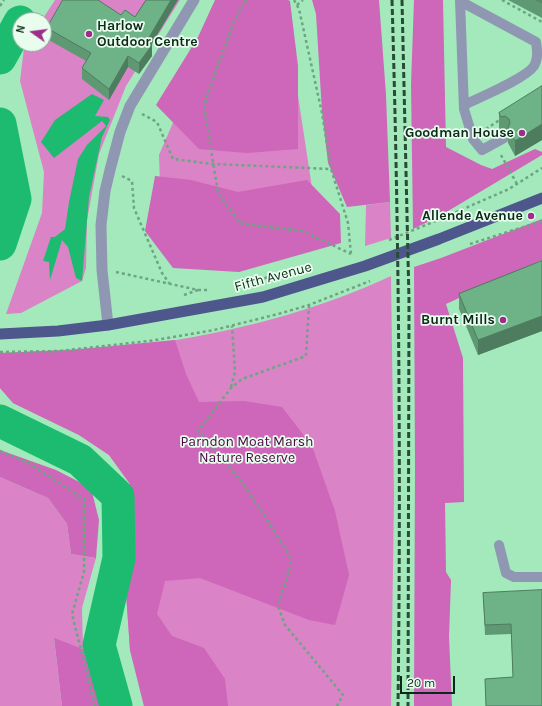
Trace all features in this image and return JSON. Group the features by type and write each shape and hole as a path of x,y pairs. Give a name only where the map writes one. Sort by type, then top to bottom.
{"highway":[{"name":"Fifth Avenue","path":"0,334 58,331 108,325 263,297 365,266 440,239 542,198"}],"street":[{"path":"108,325 102,270 101,225 105,191 120,132 130,106 194,0"}],"lane":[{"path":"460,1 464,105 473,139 482,150 504,138"},
{"path":"460,1 536,42 538,53 534,66 518,78 464,105"},
{"path":"499,545 506,573 514,576 542,577"}],"path":[{"path":"0,6 4,0"},
{"path":"246,0 234,21 204,105 218,193 240,223 269,228 303,231 351,255"},
{"path":"294,0 299,9 322,112 330,169 348,223 351,255"},
{"path":"297,5 303,0"},
{"path":"502,0 542,22"},
{"path":"130,106 157,122 173,159 213,164 330,169"},
{"path":"387,241 509,189 542,168"},
{"path":"110,170 132,181 134,208 162,272 169,284"},
{"path":"470,244 542,221"},
{"path":"344,257 358,252"},
{"path":"241,285 299,269"},
{"path":"102,270 110,270 198,290 213,291"},
{"path":"0,352 67,350 149,341 232,326 309,305 366,283"},
{"path":"177,298 198,290"},
{"path":"309,305 306,356 242,379 231,388 198,431 243,484 289,554 291,564 278,606 285,624 343,694 337,706"},
{"path":"231,388 236,372 232,326"},
{"path":"0,451 30,464 84,500 84,572 72,614 95,706"}],"green space":[{"path":"55,0 180,0 126,86 99,154 87,220 86,268 82,281 21,313 6,314 42,213 44,172 20,81 24,52 52,52 52,12 47,12"},
{"path":"215,0 290,1 298,66 298,149 247,153 199,149 156,105 198,37"},
{"path":"226,0 286,17 316,214 162,243 159,155"},
{"path":"312,0 379,0 386,95 390,202 347,207 328,163 322,112 316,14"},
{"path":"414,0 443,0 446,147 492,169 535,149 542,152 542,155 438,217 413,229 411,85"},
{"path":"155,176 191,180 238,192 307,180 340,214 341,243 239,272 173,268 145,231"},
{"path":"390,202 391,238 365,246 366,205"},
{"path":"542,219 542,260 446,304 463,358 464,502 445,503 446,572 451,580 449,637 452,706 414,706 414,267"},
{"name":"Parndon Moat Marsh Nature Reserve","path":"391,276 394,496 391,706 144,706 130,650 126,593 133,548 130,484 109,455 79,435 13,403 0,388 0,353 132,345 204,335 259,323 313,307"},
{"path":"175,340 186,374 199,402 244,401 282,407 312,446 335,511 349,575 335,625 309,620 200,578 165,581 157,614 172,636 204,648 225,679 228,706 144,706 130,650 126,593 133,548 130,484 109,455 79,435 13,403 0,388 0,353 70,350"},
{"path":"0,450 56,470 91,488 99,520 96,558 71,554 67,524 48,498 0,477"},
{"path":"0,477 48,498 67,524 71,554 96,558 82,608 83,649 54,639 62,706 0,706"},
{"path":"54,638 83,649 100,706 62,706"}],"shaded area":[{"path":"92,94 104,100 95,116 108,117 110,120 102,137 89,197 82,281 76,278 68,247 62,240 50,280 49,262 43,261 51,237 55,237 65,229 78,159 87,145 106,126 102,121 54,158 41,142 55,120"}],"building":[{"path":"63,0 98,0 121,15 125,10 135,17 146,0 171,0 147,41 152,45 139,63 128,56 109,89 82,68 91,53 52,31 52,19"},
{"path":"542,86 542,124 515,141 508,128 510,123 509,119 505,116 501,117 499,113"},
{"name":"Burnt Mills","path":"542,261 542,316 478,340 459,294"},
{"path":"542,590 542,706 486,706 485,679 513,677 511,624 485,625 483,593"}],"waterway":[{"path":"0,58 12,36"},
{"path":"0,124 15,199 0,244"},
{"path":"0,148 5,148"},
{"path":"0,421 80,460 118,496 119,558 99,645 116,706"}],"railway":[{"path":"392,0 399,353 398,706"},
{"path":"402,0 409,300 408,706"}],"place":[{"name":"Harlow Outdoor Centre","path":"89,34"},
{"name":"Goodman House","path":"522,133"},
{"name":"Allende Avenue","path":"531,216"},
{"name":"Burnt Mills","path":"503,320"}]}
